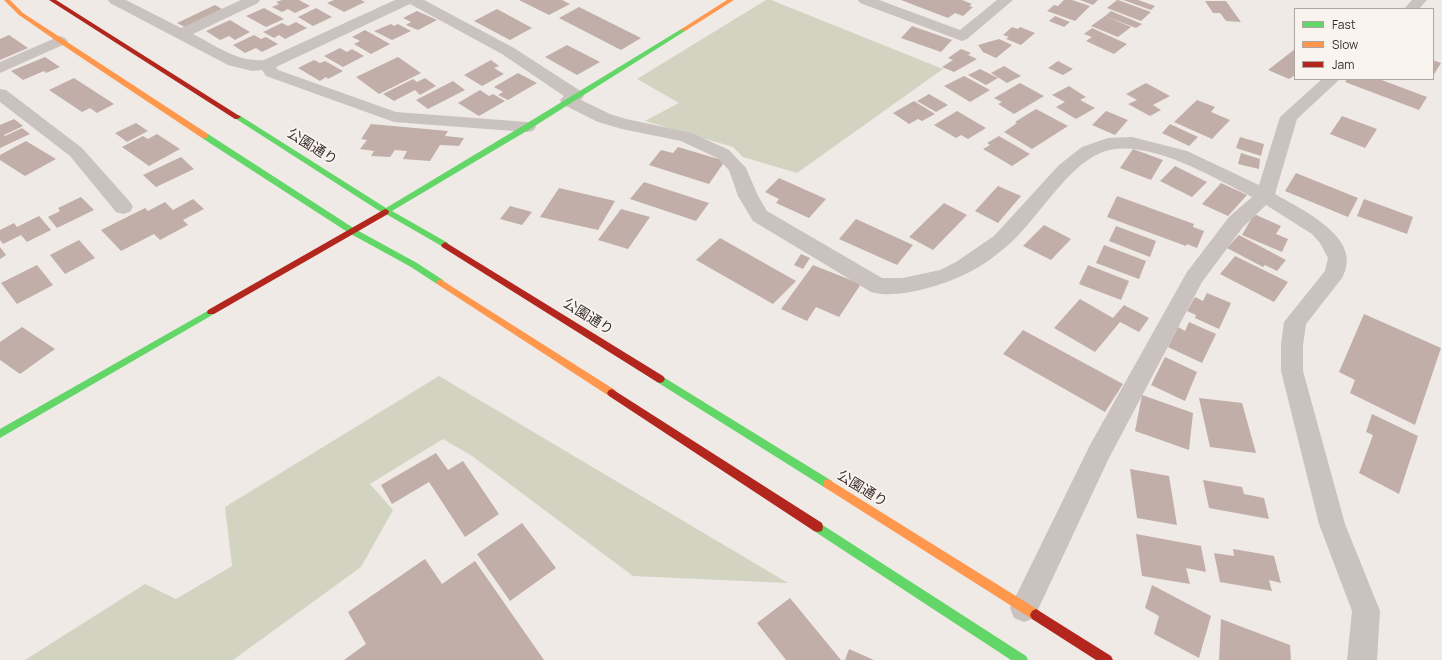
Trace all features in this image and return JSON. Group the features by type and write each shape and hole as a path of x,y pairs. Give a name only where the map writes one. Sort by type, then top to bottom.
{"street":[{"path":"7,0 21,14 60,41 352,231 414,265 1022,660"},
{"name":"公園通り","path":"52,0 386,211 464,256 1107,660"},
{"path":"115,0 234,62 252,66 267,65 407,0"},
{"path":"181,34 253,0"},
{"path":"413,0 508,51 572,98 604,118 622,124 686,137 723,154 737,168 748,196 760,216 878,286 903,286 945,276 964,268 1001,241 1066,169 1088,151 1108,144 1132,143 1181,154 1265,196 1319,229 1328,239 1338,258 1335,273 1295,322 1292,345 1292,372 1332,524 1366,611 1362,660"},
{"path":"0,434 386,211 526,127 731,0"},
{"path":"865,0 962,36 1006,0"},
{"path":"1412,8 1420,0"},
{"path":"0,68 60,41"},
{"path":"267,65 272,73 394,117 526,127"},
{"path":"1024,608 1099,453 1194,277 1236,222 1265,196 1289,117 1331,80"},
{"path":"0,94 76,152 123,207"}],"green space":[{"path":"766,0 771,0 943,69 797,173 743,157 733,147 645,121 679,103 637,79"},
{"path":"439,376 788,583 633,576 472,456 443,439 370,484 393,510 361,567 233,660 25,660 145,584 176,599 232,566 225,507"}],"building":[{"path":"282,0 299,0 310,6 295,13 288,9 282,12 272,7 279,4 276,2"},
{"path":"334,0 361,0 365,2 344,12 327,3"},
{"path":"519,0 562,0 570,4 549,15"},
{"path":"901,0 962,0 972,4 969,6 973,7 963,16 955,13 948,18"},
{"path":"1064,0 1072,0 1090,6 1075,21 1047,11 1054,5 1058,6"},
{"path":"1080,0 1098,0 1093,5"},
{"path":"1117,0 1151,12 1141,21 1107,8"},
{"path":"1123,0 1138,0 1155,6 1151,10"},
{"path":"1205,1 1226,1 1241,22 1226,21 1220,13 1213,13"},
{"path":"215,5 222,9 185,27 177,23"},
{"path":"579,7 641,38 621,50 559,18"},
{"path":"264,8 284,19 266,27 246,16"},
{"path":"316,8 332,17 313,26 298,17"},
{"path":"497,9 532,28 510,40 474,21"},
{"path":"417,11 437,20 418,30 406,25 411,22 403,18"},
{"path":"1111,11 1142,24 1136,28 1105,16"},
{"path":"1055,16 1070,22 1064,27 1049,21"},
{"path":"1105,16 1131,27 1118,37 1091,26"},
{"path":"230,20 250,32 235,40 229,36 220,40 206,31"},
{"path":"296,22 307,28 285,39 279,35 274,38 263,32 282,23 288,26"},
{"path":"391,24 394,26 398,24 411,31 392,40 374,31"},
{"path":"912,26 952,40 941,52 901,38"},
{"path":"1012,27 1018,29 1020,27 1035,33 1021,45 1006,39 1009,37 1003,35"},
{"path":"1092,28 1127,44 1114,54 1086,41 1092,37 1084,34"},
{"path":"365,30 390,44 371,54 354,44 360,41 352,37"},
{"path":"9,35 28,48 0,60 0,39"},
{"path":"254,35 261,39 266,37 278,44 262,52 256,48 245,53 233,45"},
{"path":"999,39 1012,45 996,58 983,52 978,45"},
{"path":"567,45 600,62 577,75 545,57"},
{"path":"340,48 347,52 352,49 364,56 343,67 324,56"},
{"path":"961,49 971,53 968,55 977,59 954,72 942,67 953,60 948,58"},
{"path":"1294,50 1294,76 1289,79 1268,70"},
{"path":"45,57 60,67 46,73 44,71 23,80 11,71"},
{"path":"398,57 421,73 379,94 356,77"},
{"path":"314,60 320,63 325,61 343,71 328,79 326,77 320,81 298,68"},
{"path":"491,60 499,66 494,68 504,74 482,86 464,75"},
{"path":"1434,60 1441,63 1434,74"},
{"path":"1058,61 1073,69 1063,75 1048,68"},
{"path":"1004,66 1021,76 1007,83 991,73"},
{"path":"980,69 998,78 986,85 968,75"},
{"path":"518,73 537,83 508,100 498,95 503,92 494,87"},
{"path":"964,76 990,90 970,102 944,86"},
{"path":"74,78 114,104 97,113 90,108 82,112 49,90"},
{"path":"425,78 436,86 420,95 415,90 394,101 383,94 413,79 417,82"},
{"path":"1346,80 1382,80 1427,97 1419,110 1345,82"},
{"path":"453,81 465,90 428,109 416,100"},
{"path":"1020,83 1044,96 1014,114 998,104 1002,102 994,98"},
{"path":"1146,83 1170,96 1153,105 1161,110 1150,116 1128,104 1137,100 1126,94"},
{"path":"1069,86 1086,97 1080,100 1095,108 1076,119 1056,107 1065,102 1052,95"},
{"path":"480,90 489,96 493,94 505,101 479,116 458,103"},
{"path":"929,94 948,105 936,112 917,101"},
{"path":"1197,100 1215,107 1211,112 1230,120 1212,139 1174,122"},
{"path":"914,101 935,114 922,121 918,119 909,124 893,113"},
{"path":"1036,109 1068,126 1032,149 1004,132 1017,123 1015,122"},
{"path":"957,111 986,128 968,139 961,135 956,138 934,125"},
{"path":"1106,111 1128,120 1115,135 1092,125"},
{"path":"1342,116 1377,129 1365,148 1330,134"},
{"path":"14,119 23,126 4,135 5,136 22,128 30,134 0,148 0,125"},
{"path":"136,123 148,131 127,142 115,133"},
{"path":"371,124 448,131 445,136 464,138 459,146 440,145 430,161 403,159 407,151 395,150 390,157 371,156 374,151 360,149 367,140 361,139"},
{"path":"1170,124 1198,137 1189,146 1162,133"},
{"path":"157,134 180,149 149,166 122,147 143,136 148,139"},
{"path":"999,136 1030,154 1012,166 983,149 990,145 987,143"},
{"path":"1240,137 1264,144 1261,156 1236,148"},
{"path":"26,141 56,159 25,176 0,160 0,155"},
{"path":"678,147 725,161 709,184 649,165 661,150 673,153"},
{"path":"1133,149 1163,160 1151,180 1120,168"},
{"path":"1241,153 1260,159 1259,169 1238,164"},
{"path":"181,157 194,169 156,187 143,175"},
{"path":"1175,166 1207,182 1192,197 1160,181"},
{"path":"1296,173 1358,198 1348,217 1285,191"},
{"path":"779,178 826,199 809,218 776,203 779,199 765,192"},
{"path":"644,182 709,203 696,221 630,199"},
{"path":"1221,183 1247,195 1228,216 1202,204"},
{"path":"998,186 1021,196 998,223 975,211"},
{"path":"559,188 615,201 598,230 540,217"},
{"path":"1117,196 1194,224 1193,227 1204,231 1197,248 1187,244 1186,246 1107,217"},
{"path":"81,197 94,210 57,228 48,217 60,211 58,208"},
{"path":"193,199 204,209 183,220 188,225 160,240 154,234 121,251 101,230 145,208 148,211 165,202 173,210"},
{"path":"1364,199 1413,217 1407,234 1357,216"},
{"path":"944,203 967,215 933,250 909,237"},
{"path":"510,206 532,212 522,225 500,219"},
{"path":"621,209 650,217 628,249 598,240"},
{"path":"1254,214 1281,226 1276,234 1288,239 1282,252 1242,235"},
{"path":"39,216 51,230 27,242 21,235 3,244 0,240 0,230 14,223 17,227"},
{"path":"856,219 913,245 897,265 839,239"},
{"path":"1044,225 1071,239 1051,260 1023,246"},
{"path":"1116,226 1156,241 1150,257 1109,241"},
{"path":"1239,235 1286,260 1277,271 1265,265 1263,267 1227,248"},
{"path":"720,238 796,281 773,304 696,260"},
{"path":"79,240 95,258 65,274 50,255"},
{"path":"1104,245 1146,261 1139,279 1096,263"},
{"path":"0,247 6,255 0,259"},
{"path":"801,254 810,258 803,269 794,265"},
{"path":"1235,256 1288,282 1274,302 1220,274"},
{"path":"37,265 53,285 17,304 1,283"},
{"path":"813,265 861,284 839,317 816,307 807,321 781,309"},
{"path":"1088,265 1129,281 1121,300 1079,284"},
{"path":"1207,293 1231,303 1219,329 1195,318 1196,315 1187,311 1195,297 1203,301"},
{"path":"1080,299 1113,318 1124,305 1149,318 1139,332 1120,322 1095,352 1054,328"},
{"path":"1364,314 1441,348 1415,425 1350,393 1355,380 1339,372"},
{"path":"1189,322 1216,334 1202,363 1168,347 1178,327 1185,331"},
{"path":"22,327 55,349 20,374 0,360 0,342"},
{"path":"1023,330 1123,384 1105,412 1003,354"},
{"path":"1165,357 1197,372 1185,401 1151,385"},
{"path":"1142,395 1193,413 1189,450 1135,431"},
{"path":"1199,398 1242,403 1256,453 1210,447"},
{"path":"1372,414 1418,436 1399,494 1359,473 1373,435 1366,432"},
{"path":"436,453 448,470 463,461 499,514 465,537 429,482 392,504 381,485"},
{"path":"1130,469 1169,476 1177,525 1137,518"},
{"path":"1203,480 1242,487 1244,494 1264,498 1269,519 1209,508"},
{"path":"522,523 556,568 510,601 477,554"},
{"path":"1136,534 1201,546 1206,572 1186,568 1190,584 1142,576"},
{"path":"1233,549 1274,556 1281,583 1269,580 1272,591 1220,582 1214,553 1234,556"},
{"path":"425,559 442,584 475,561 544,660 344,660 366,644 348,612"},
{"path":"1152,585 1211,616 1199,658 1154,634 1159,616 1145,608"},
{"path":"790,598 841,660 786,660 757,623"},
{"path":"1221,619 1290,645 1291,660 1219,660"},
{"path":"849,649 874,660 845,660"}],"traffic: fast":[{"path":"385,212 527,127 683,30"},
{"path":"237,117 386,211 445,245"},
{"path":"205,136 352,231 414,265 440,282"},
{"path":"0,434 211,312"},
{"path":"660,379 828,484"},
{"path":"818,527 1022,660"}],"traffic: slow":[{"path":"7,0 21,14 60,41 205,136"},
{"path":"683,30 731,0"},
{"path":"440,282 612,393"},
{"path":"828,484 1036,615"}],"traffic: jam":[{"path":"52,0 237,117"},
{"path":"211,312 385,212"},
{"path":"445,245 660,379"},
{"path":"612,393 818,527"},
{"path":"1036,615 1107,660"}]}
